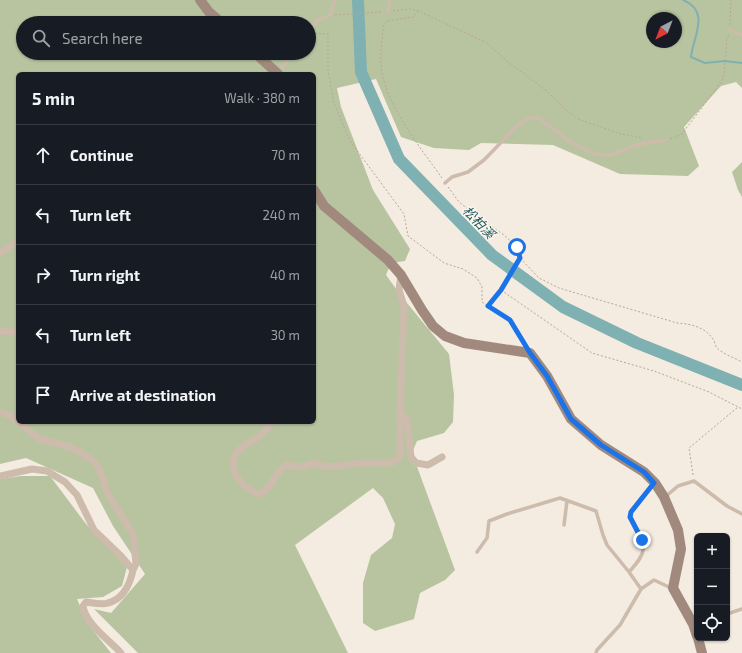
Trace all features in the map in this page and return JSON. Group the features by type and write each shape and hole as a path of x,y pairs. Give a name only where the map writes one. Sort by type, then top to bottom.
{"main road":[{"path":"200,0 214,16"},
{"path":"263,60 276,72"},
{"path":"316,193 324,206 388,260 401,275 433,326 445,336 464,343 530,353 547,376 571,419 601,445 644,472 654,483 664,497 678,530 681,549 673,588 694,621"},
{"path":"698,641 702,653"}],"street":[{"path":"0,253 16,242"},
{"path":"270,424 261,435 238,451 234,459 233,469 239,480 249,490 259,494 265,492 279,470 286,465 303,467 313,463 328,467 360,463 391,463 398,459 400,454 404,306 399,290 401,275"},
{"path":"0,331 16,332"},
{"path":"0,412 10,416 16,421"},
{"path":"400,412 407,420 411,457 416,464 428,465 442,457"},
{"path":"20,424 39,439 70,447 82,453 94,462 103,478 107,493 133,534 136,564 126,591 118,599 108,603 86,602 83,606 84,612 90,621 121,653"},
{"path":"0,476 32,469 47,471 64,482 77,495 94,530 133,570"}],"lane":[{"path":"316,21 330,15 335,0"},
{"path":"388,12 390,0"},
{"path":"730,30 742,35"},
{"path":"279,72 288,60"},
{"path":"445,183 452,177 468,172 484,160 518,125 529,118 539,118 573,144 594,154 611,154 639,144 666,140"},
{"path":"664,497 678,486 694,481 727,506 742,514"},
{"path":"629,572 641,559 644,550 642,540 630,517 631,512 654,483"},
{"path":"477,552 487,538 489,521 506,514 560,498 596,511 607,545 641,589"},
{"path":"564,525 567,501"},
{"path":"596,653 620,625 641,589 654,580 673,588"},
{"path":"730,613 742,609"}],"path":[{"path":"330,15 388,12 410,9 419,11 487,43 509,63 547,91 566,110 578,119 621,134 643,138"},
{"path":"419,11 413,17 387,21 384,25 381,66 388,92 397,112 459,202 504,235 517,247 520,258 539,278 559,288 677,323 689,324 698,327 713,338 717,348 742,362"},
{"path":"316,33 328,34 328,70 334,103 350,141 404,214 408,236 444,263 463,269 477,278 482,287 482,302 510,320 530,353"},
{"path":"666,140 681,135 722,81 726,57"},
{"path":"488,306 501,290 520,258"},
{"path":"501,290 592,353 654,371 709,392 742,408"},
{"path":"694,481 689,448 738,407"}],"green space":[{"path":"0,0 742,0 742,88 736,82 721,86 684,127 699,166 688,176 620,174 553,145 481,143 469,150 434,148 401,137 376,79 337,88 341,107 373,190 410,249 405,261 391,263 386,275 402,297 449,354 454,395 453,422 444,433 417,441 412,453 455,570 445,580 420,593 414,619 375,631 363,623 363,583 371,555 392,538 395,524 383,498 373,488 295,545 348,653 138,653 94,609 111,613 145,574 113,526 93,488 26,458 0,464"},
{"path":"742,162 742,197 732,172"},
{"path":"21,476 50,476 86,524 127,567 122,586 103,597 77,599 88,624 111,653 0,653 0,479"}],"waterway":[{"name":"松柏溪","path":"358,0 361,72 399,159 492,255 563,307 637,343 742,385"},
{"path":"683,0 691,5 696,11 698,18 697,33 691,57 705,63 725,61 742,63"}],"route":[{"path":"517,247 520,258 501,290 488,306 510,320 530,353 547,376 571,419 601,445 644,472 654,483 631,512 630,517 642,540"}]}
